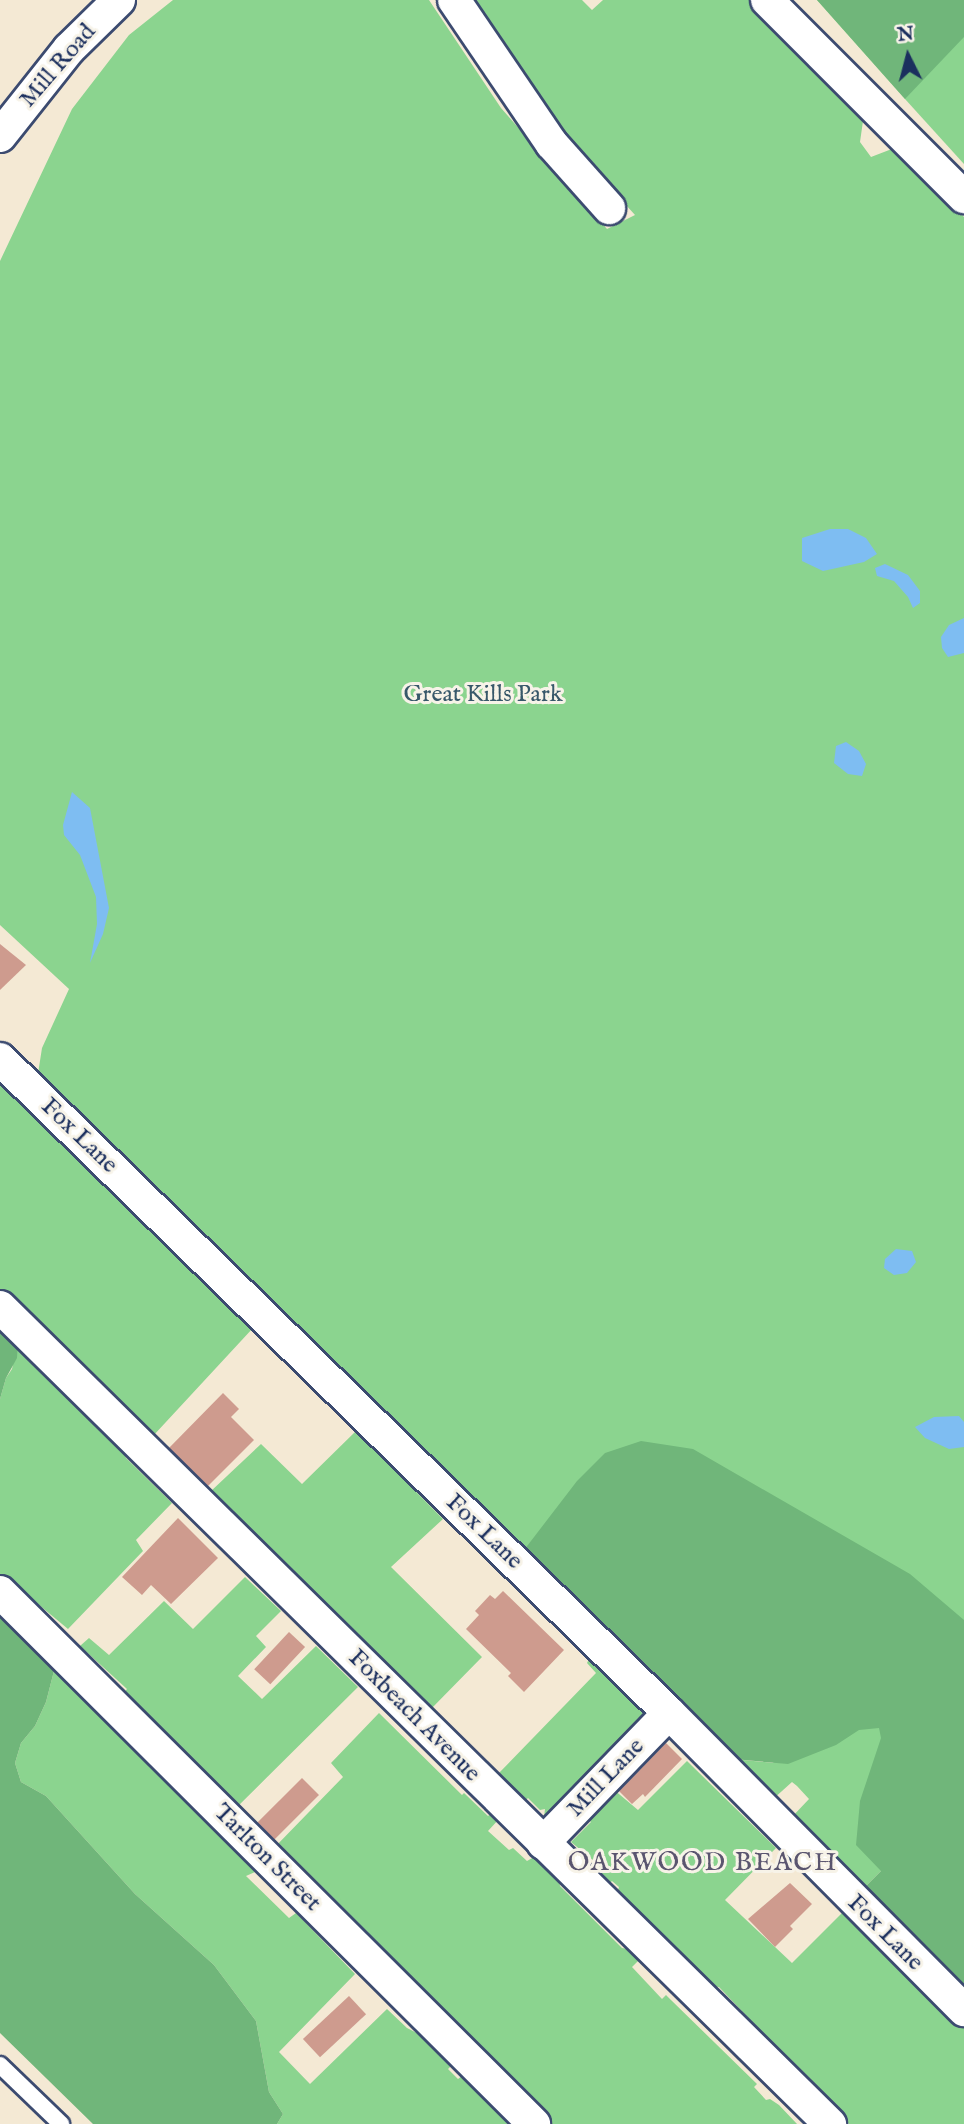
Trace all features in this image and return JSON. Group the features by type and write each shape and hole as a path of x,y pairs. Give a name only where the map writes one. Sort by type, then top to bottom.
{"street":[{"name":"Mill Road","path":"0,136 69,49 119,0"},
{"path":"454,0 552,144 609,208"},
{"path":"767,0 964,197"},
{"name":"Fox Lane","path":"0,1059 669,1713 964,2010"},
{"name":"Foxbeach Avenue","path":"0,1307 830,2124"},
{"name":"Tarlton Street","path":"0,1592 534,2124"},
{"name":"Mill Lane","path":"543,1843 669,1713"}],"lane":[{"path":"0,2065 61,2124"}],"green space":[{"name":"Great Kills Park","path":"173,0 429,0 501,108 607,229 635,215 562,134 463,0 582,0 592,10 603,0 749,0 863,121 860,142 871,157 897,147 964,217 964,1953 881,1871 863,1889 791,1818 809,1799 797,1786 792,1782 772,1800 733,1759 774,1763 548,1581 37,1080 42,1048 69,989 0,925 0,261 72,109 129,35"},
{"path":"817,0 964,0 964,164 905,99"},
{"path":"817,0 964,0 964,37 905,99"},
{"path":"0,1074 253,1328 153,1436 129,1408 125,1412 90,1382 0,1290"},
{"path":"0,1324 18,1340 17,1358 6,1378 0,1399"},
{"path":"18,1340 122,1449 126,1458 172,1503 136,1540 143,1551 68,1629 38,1604 30,1611 0,1582 0,1399 6,1378 12,1369"},
{"path":"356,1431 443,1519 391,1567 482,1657 430,1710 210,1492 261,1444 302,1484"},
{"path":"641,1441 693,1449 910,1574 964,1620 964,1987 863,1889 881,1871 856,1845 860,1801 881,1738 879,1728 859,1730 836,1745 788,1764 733,1759 521,1554 577,1481 605,1453"},
{"path":"245,1577 281,1611 256,1636 266,1647 238,1676 262,1699 316,1646 358,1687 233,1811 119,1699 127,1689 80,1646 89,1638 109,1655 164,1601 193,1629"},
{"path":"0,1613 55,1667 46,1702 35,1726 21,1743 15,1763 21,1782 46,1796 135,1894 214,1965 256,2021 269,2092 283,2114 277,2124 93,2124 0,2033"},
{"path":"592,1653 650,1714 558,1816 544,1817 545,1809 540,1810 528,1798 523,1803 519,1793 499,1773 596,1673 587,1663"},
{"path":"55,1667 255,1872 246,1876 289,1918 296,1913 355,1974 279,2052 310,2084 387,2009 407,2028 419,2034 451,2066 448,2069 458,2079 462,2076 511,2124 277,2124 283,2114 269,2092 256,2021 214,1965 135,1894 46,1796 21,1782 15,1763 21,1743 35,1726 46,1702"},
{"path":"379,1713 462,1795 464,1793 488,1816 492,1813 499,1819 488,1831 509,1850 513,1848 527,1861 534,1857 559,1879 560,1886 622,1948 628,1949 639,1960 632,1967 662,1999 666,1995 757,2084 754,2087 766,2100 770,2099 779,2105 797,2124 547,2124 273,1849 343,1777 331,1763"},
{"path":"687,1761 776,1848 725,1900 792,1963 847,1908 964,2023 964,2124 849,2124 719,1987 708,1986 698,1977 696,1967 629,1906 630,1902 618,1890 619,1887 612,1881 607,1885 604,1882 606,1878 590,1868 594,1861 571,1842 591,1822 587,1818 613,1789 638,1810"}],"water":[{"path":"830,529 848,529 866,538 877,554 864,562 823,571 802,561 802,538"},
{"path":"885,564 908,575 920,591 920,603 913,608 908,597 894,581 877,576 875,568"},
{"path":"964,618 964,653 948,657 942,648 941,637 949,625"},
{"path":"846,742 859,751 866,764 862,776 848,774 834,763 836,746"},
{"path":"72,792 90,808 109,908 103,934 90,963 97,924 96,897 80,855 64,835 63,825"},
{"path":"896,1249 912,1251 916,1262 907,1273 894,1275 884,1268 885,1259"},
{"path":"959,1416 964,1422 964,1447 949,1449 925,1438 915,1427 934,1417"}],"building":[{"path":"0,944 26,965 0,990"},
{"path":"223,1393 239,1409 231,1417 254,1440 208,1486 169,1448"},
{"path":"178,1518 218,1558 171,1604 151,1585 142,1595 122,1577"},
{"path":"503,1591 564,1650 524,1692 508,1676 511,1673 466,1629 479,1615 475,1611 490,1595 495,1599"},
{"path":"289,1632 305,1647 270,1684 254,1669"},
{"path":"666,1743 682,1759 645,1797 643,1794 632,1804 619,1791"},
{"path":"302,1778 319,1795 274,1840 257,1823"},
{"path":"790,1883 812,1904 790,1926 793,1929 775,1947 748,1919"},
{"path":"349,1996 366,2014 320,2057 303,2039"}],"district":[{"name":"OAKWOOD BEACH","path":"703,1863"}]}
